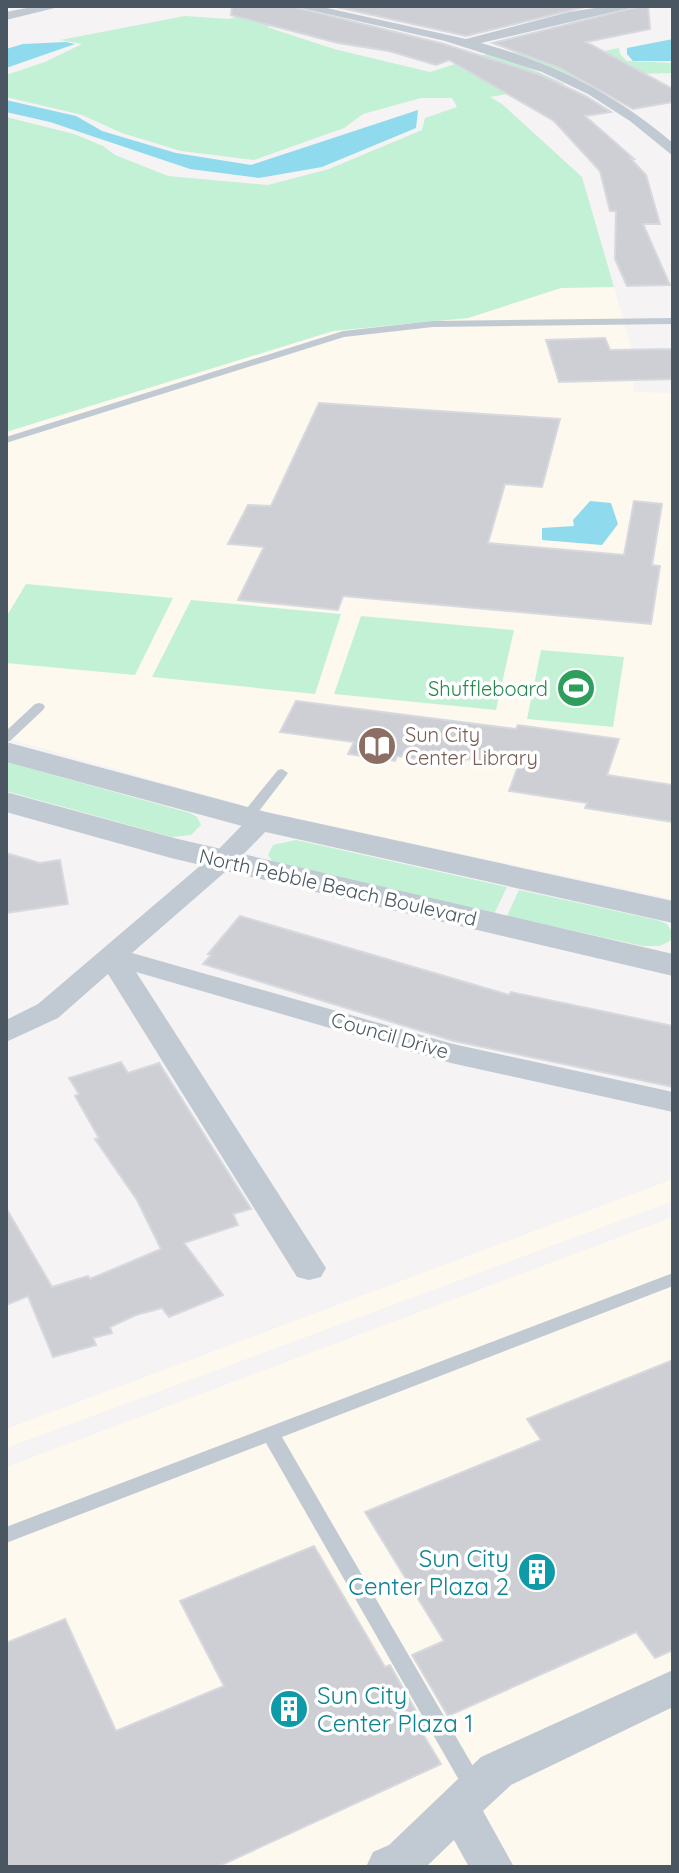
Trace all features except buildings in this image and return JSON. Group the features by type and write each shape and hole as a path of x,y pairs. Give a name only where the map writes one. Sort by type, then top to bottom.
{"street":[{"path":"6,16 57,6"},
{"path":"299,6 463,44 531,64 588,89 639,119 673,151"},
{"path":"463,44 569,16 632,6"},
{"path":"6,752 254,819 673,912"},
{"name":"North Pebble Beach Boulevard","path":"6,802 223,860 673,965"},
{"path":"6,1032 48,1011 223,860 254,819"},
{"path":"111,956 309,1268"},
{"name":"Council Drive","path":"111,956 451,1053 673,1102"},
{"path":"388,1867 404,1859 496,1771 673,1688"},
{"path":"467,1799 492,1867"}],"lane":[{"path":"640,320 673,315"},
{"path":"6,440 343,334 400,326 673,321"},
{"path":"6,738 39,707"},
{"path":"254,819 282,773"},
{"path":"6,1535 673,1279"},
{"path":"270,1433 467,1799"}],"shaded area":[{"path":"614,287 635,362 633,392 673,393 673,899 267,812 6,738 6,432 334,331 468,318 561,288"},
{"path":"673,1179 673,1201 6,1448 6,1429"},
{"path":"673,1217 673,1867 6,1867 6,1467"}],"green space":[{"path":"271,6 310,11 267,27 334,49 430,72 487,54 525,66 565,84 490,97 502,104 582,177 614,287 561,288 468,318 333,331 6,432 6,117 74,134 103,146 115,155 168,176 268,185 329,169 422,130 425,118 457,107 452,98 421,98 363,114 344,128 254,160 181,151 122,133 82,115 6,97 6,75 45,62 82,44 60,40 185,16 229,19"},
{"path":"619,48 627,61 673,63 673,73 631,74 580,81 500,50 557,60"},
{"path":"26,584 173,598 135,675 6,663 6,617"},
{"path":"191,600 341,614 315,694 152,677"},
{"path":"361,616 514,630 496,710 334,694"},
{"name":"Shuffleboard","path":"541,650 624,657 613,727 527,719"},
{"path":"6,762 190,813 197,817 201,825 191,835 172,837 6,791"},
{"path":"296,840 507,887 494,914 273,862 268,855 273,845"},
{"path":"519,890 657,920 667,924 673,934 670,941 660,946 643,946 507,916"}],"water":[{"path":"673,39 673,61 633,61 627,54 627,48"},
{"path":"23,44 75,44 6,68 6,49"},
{"path":"6,100 76,116 102,131 176,153 251,165 418,110 416,128 322,167 259,178 190,169 50,122 6,112"},
{"path":"590,501 611,503 618,524 602,545 542,540 542,528 574,526 573,520"}],"place":[{"name":"Shuffleboard","path":"576,688"},
{"name":"Sun City Center Library","path":"377,746"},
{"name":"Sun City Center Plaza 2","path":"537,1572"},
{"name":"Sun City Center Plaza 1","path":"289,1709"}]}
